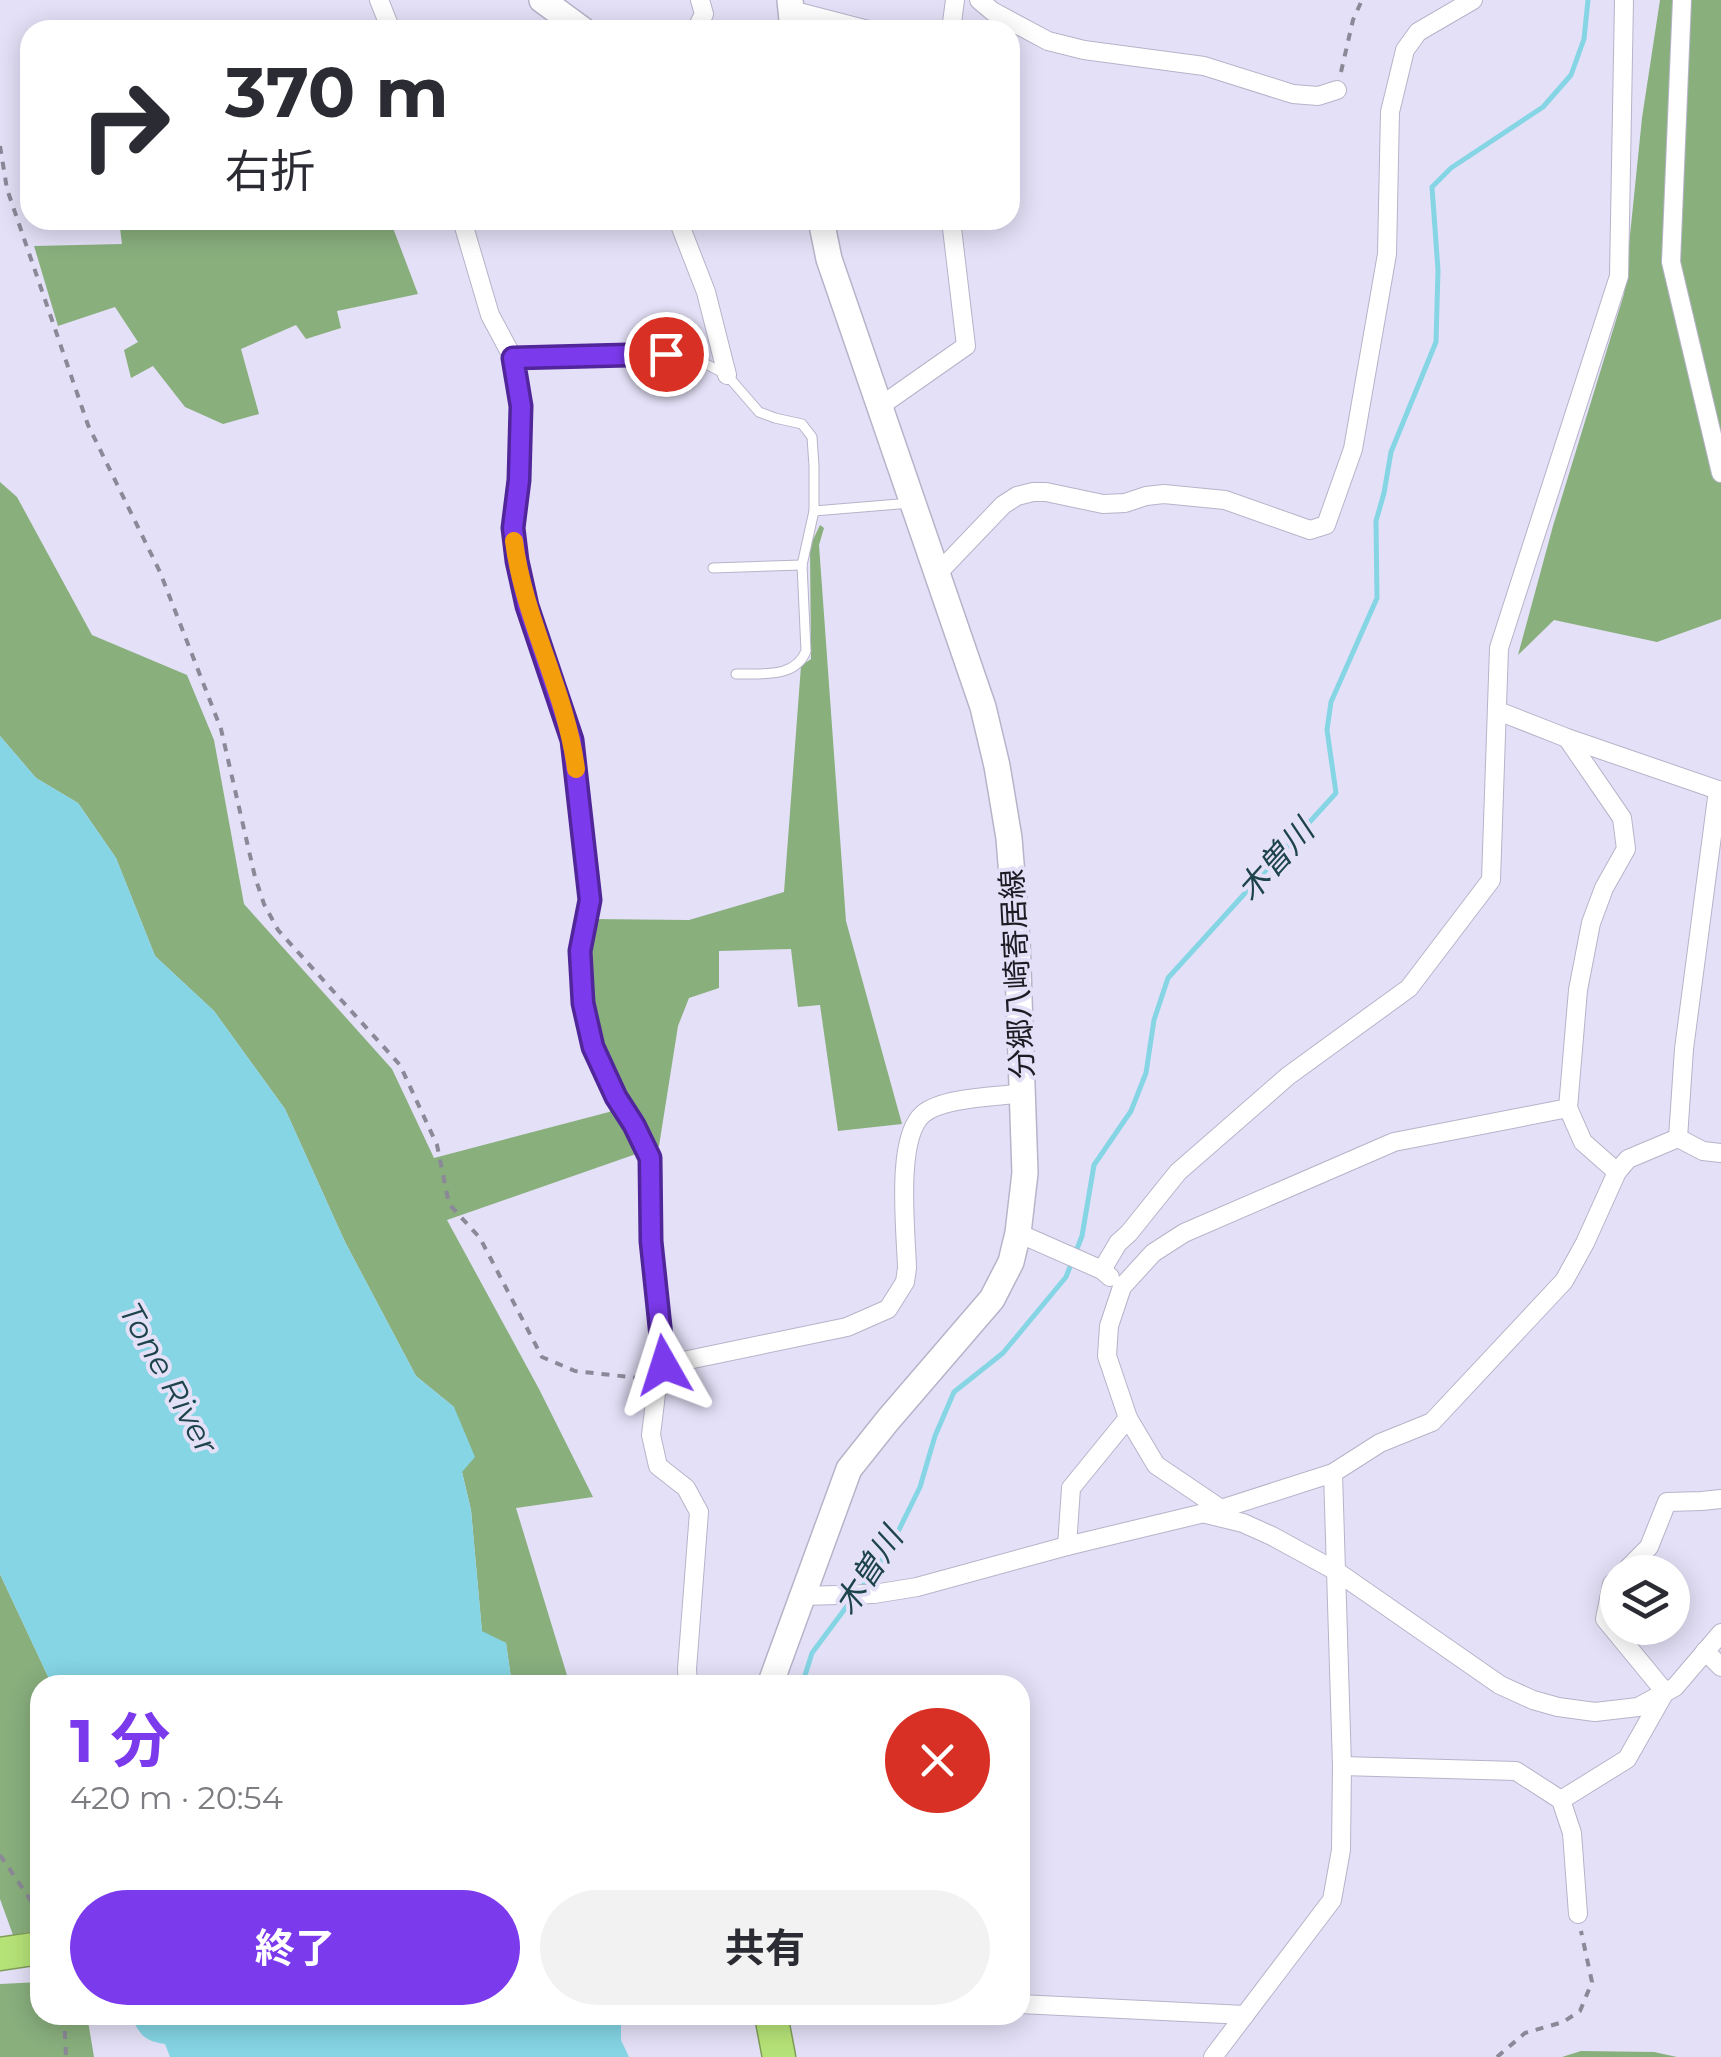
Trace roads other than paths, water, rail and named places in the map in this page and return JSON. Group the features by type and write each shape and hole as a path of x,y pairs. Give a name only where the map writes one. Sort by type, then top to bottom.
{"highway":[{"path":"773,2025 779,2057"}],"main road":[{"path":"542,0 569,20"},
{"name":"分郷八崎寄居線","path":"774,1675 849,1469 992,1299 1010,1262 1018,1233 1026,1173 1017,940 1009,838 997,766 983,707 829,259 823,230"}],"street":[{"path":"979,0 1008,20"},
{"path":"936,574 1003,505 1033,492 1103,504 1125,504 1164,494 1225,500 1310,530 1326,525 1353,449 1387,254 1390,112 1405,50 1418,32 1473,0"},
{"path":"1096,1267 1178,1172 1288,1076 1409,988 1491,880 1499,648 1619,276 1624,0"},
{"path":"1682,0 1671,262 1721,473"},
{"path":"791,13 823,20"},
{"path":"1020,27 1066,46 1204,66 1293,94 1318,96 1336,90"},
{"path":"465,230 490,315 513,358 521,406 513,528 527,606 572,740 590,900 580,951 583,1003 593,1047 650,1158 651,1241 661,1371 651,1435 658,1466 686,1488 699,1512 687,1675"},
{"path":"682,230 706,292 727,375"},
{"path":"879,407 966,346 952,230"},
{"path":"1498,710 1720,790 1684,1049 1678,1138"},
{"path":"1567,738 1622,818 1626,849 1590,923 1578,990 1568,1108 1583,1142 1617,1172"},
{"path":"661,1371 847,1326 888,1308 904,1282 906,1268 905,1152 913,1126 925,1112 946,1104 1024,1093"},
{"path":"1221,1509 1156,1464 1128,1418 1107,1356 1109,1326 1122,1287 1153,1253 1184,1233 1394,1142 1568,1108"},
{"path":"1678,1138 1703,1152 1721,1153"},
{"path":"802,1596 874,1594 917,1587 1221,1509 1334,1473 1380,1443 1432,1422 1564,1281 1617,1172 1628,1159 1678,1138"},
{"path":"1018,1233 1096,1267 1122,1287"},
{"path":"1067,1546 1071,1488 1128,1418"},
{"path":"1212,2057 1332,1900 1341,1850 1342,1766 1334,1473"},
{"path":"1642,1555 1649,1548 1667,1502 1721,1498"},
{"path":"1200,1512 1257,1529 1336,1571 1500,1685 1558,1707 1595,1712 1638,1707 1674,1687 1721,1634"},
{"path":"1627,1645 1664,1692"},
{"path":"1705,1651 1721,1667"},
{"path":"1561,1800 1627,1759 1664,1692"},
{"path":"1342,1766 1516,1771 1561,1800 1572,1834 1578,1914"},
{"path":"1030,2004 1245,2015"}],"lane":[{"path":"513,358 666,354 706,364 727,375 759,412 802,424 812,437 814,510 802,565 806,651 790,670 736,674"},
{"path":"814,510 914,503"},
{"path":"714,568 802,565"}],"water":[{"name":"Tone River","path":"0,736 36,778 78,803 116,858 155,956 214,1011 285,1109 345,1242 416,1376 454,1407 475,1457 462,1472 471,1510 482,1631 506,1643 511,1675 47,1675 0,1574"},
{"path":"621,2025 621,2040 629,2057 170,2057 165,2044 143,2036 137,2027"}],"waterway":[{"name":"木曽川","path":"860,1590 888,1552 920,1487 935,1436 954,1392 1003,1353 1066,1277 1082,1236 1094,1165 1131,1111 1146,1073 1154,1020 1168,978 1336,793 1327,730 1331,702 1377,598 1376,521 1391,452 1436,342 1438,270 1432,187 1451,168 1543,107 1571,75 1584,39 1588,0"},
{"name":"木曽川","path":"805,1675 812,1653 853,1598"}]}
